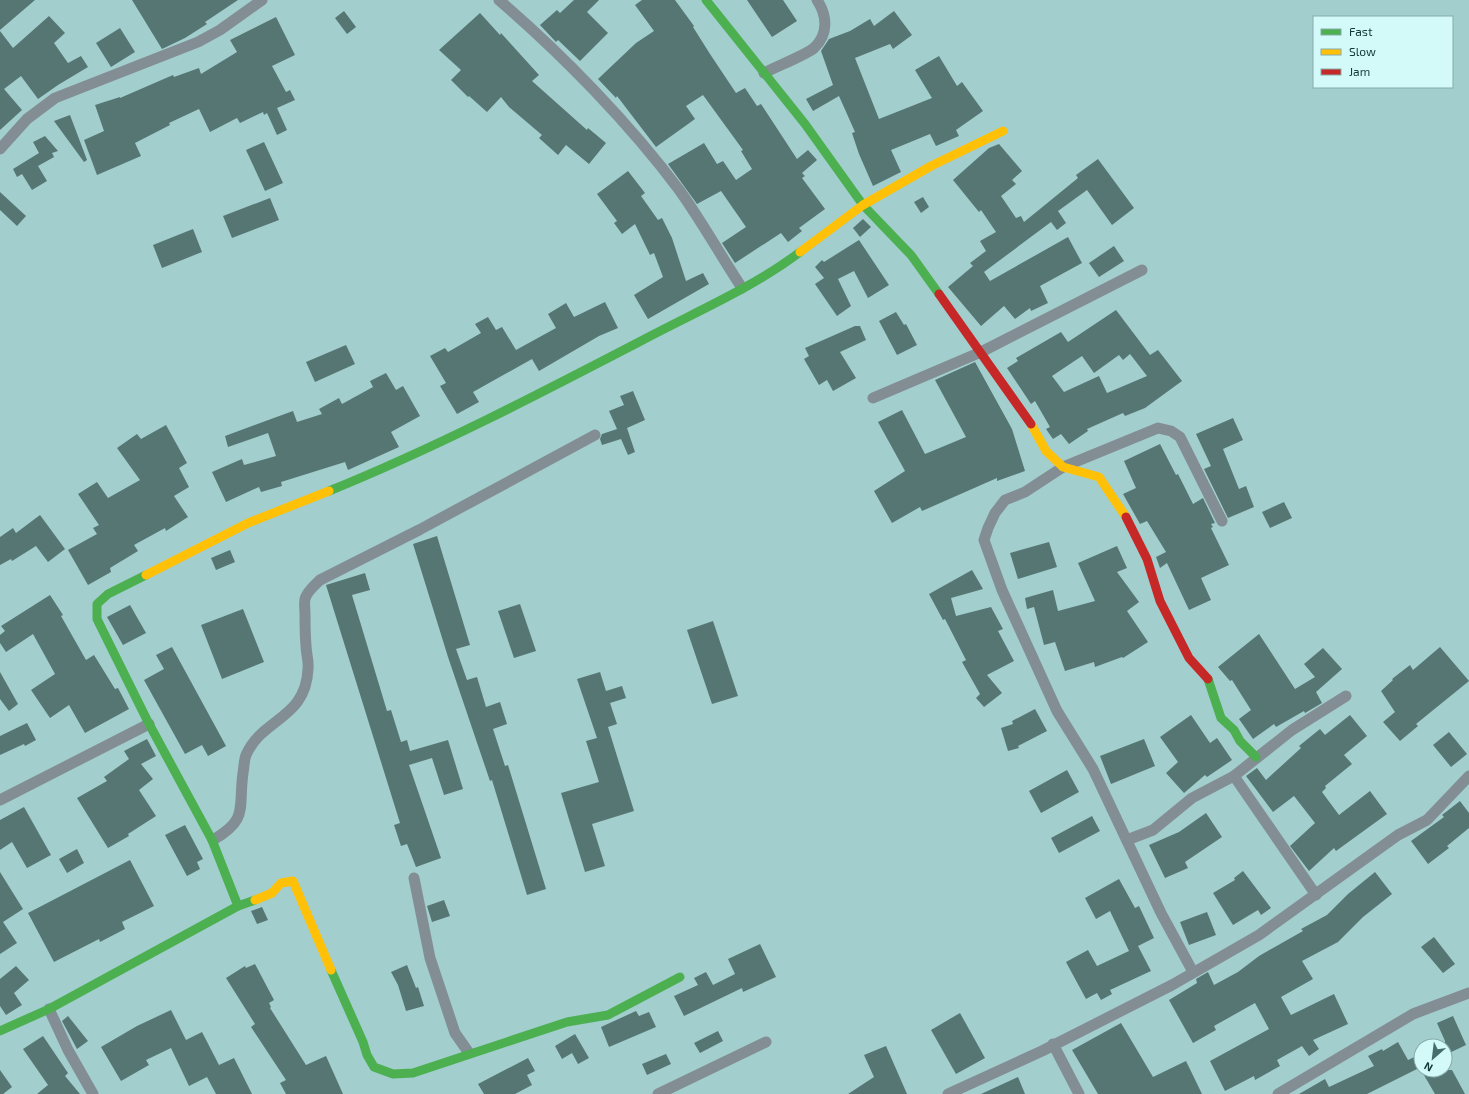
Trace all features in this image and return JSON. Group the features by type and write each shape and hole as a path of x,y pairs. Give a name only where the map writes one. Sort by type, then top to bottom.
{"street":[{"path":"0,149 27,119 55,98 198,42 220,30 262,0"},
{"path":"499,0 567,62 638,141 680,192 742,288"},
{"path":"706,0 805,124 863,205 911,255 982,352 1038,434 1046,451 1063,467 1099,477 1124,513 1147,559 1160,601 1189,658 1209,680 1221,718 1234,730 1240,741 1256,757"},
{"path":"764,73 814,48 826,29 824,10 818,0"},
{"path":"238,906 229,874 213,840 149,724 97,619 97,604 108,594 248,523 386,468 575,375 742,288 795,256 863,205 931,166 1003,131"},
{"path":"872,398 982,352 1142,270"},
{"path":"1193,972 1161,913 1093,769 1057,711 1002,590 984,540 995,513 1005,500 1025,492 1063,467 1152,430 1164,428 1180,437 1222,521"},
{"path":"213,840 229,830 237,820 241,807 241,788 246,756 252,745 260,735 289,713 305,690 308,669 305,642 305,598 312,588 320,580 419,530 595,435"},
{"path":"1127,840 1153,830 1192,798 1234,776 1256,757 1292,730 1346,696"},
{"path":"0,800 149,724"},
{"path":"1234,776 1316,895"},
{"path":"948,1094 1172,985 1259,935 1398,835 1427,820 1469,776"},
{"path":"414,878 430,958 455,1033 469,1053"},
{"path":"0,1031 49,1009 238,906 272,893 281,883 293,881 304,904 310,926 326,957 338,989 363,1042 367,1056 374,1067 393,1074 414,1073 469,1053 567,1022 608,1015 680,977"},
{"path":"1278,1094 1413,1014 1469,993"},
{"path":"49,1009 68,1050 93,1094"},
{"path":"658,1094 766,1042"},
{"path":"1053,1044 1078,1094"}],"building":[{"path":"0,0 35,0 0,30"},
{"path":"132,0 238,0 205,22 207,24 185,38 162,49"},
{"path":"574,0 599,0 587,12 608,33 580,61 558,40 556,42 540,25 557,10 560,13"},
{"path":"642,0 675,0 694,26 693,27 736,93 745,88 757,106 761,104 797,159 808,150 817,160 802,173 805,176 802,178 825,209 799,228 802,231 788,242 781,233 735,263 722,243 746,227 721,191 697,204 668,164 704,143 717,164 723,161 736,180 752,169 741,151 743,150 703,95 686,106 695,119 656,147 617,96 616,98 598,79 636,43 654,31 635,5"},
{"path":"747,0 783,0 797,21 772,37"},
{"path":"344,11 356,27 347,34 335,18"},
{"path":"894,11 912,35 893,49 890,44 855,58 879,119 932,98 915,70 939,56 957,86 962,82 983,111 956,130 959,136 936,146 930,134 891,150 901,172 873,186 859,154 852,133 855,132 839,96 813,111 806,99 833,85 821,51 829,39 850,31 870,19 874,26"},
{"path":"480,13 500,35 501,33 539,75 532,81 587,130 588,128 606,143 589,164 566,145 558,155 539,138 542,135 509,107 501,97 487,112 469,96 468,97 451,80 461,70 439,50"},
{"path":"49,16 65,33 54,43 68,63 81,56 88,67 38,99 21,76 4,89 22,110 0,130 0,31 13,48"},
{"path":"276,17 295,55 272,66 286,92 290,90 295,100 277,108 287,130 277,135 267,113 264,115 263,112 240,123 237,118 210,132 199,109 169,123 170,125 135,143 141,156 97,175 84,140 104,131 95,105 120,98 173,75 174,77 199,68 201,74 237,52 230,40"},
{"path":"120,28 135,52 111,67 96,43"},
{"path":"70,115 87,160 84,162 54,121"},
{"path":"45,136 58,151 52,153 54,157 38,166 47,181 32,190 22,174 17,177 13,169 39,153 33,142"},
{"path":"264,142 283,183 265,191 246,150"},
{"path":"999,144 1022,171 1012,180 1016,184 1001,196 1016,218 1021,216 1024,222 1078,178 1076,175 1098,159 1134,208 1112,225 1087,190 1058,211 1066,223 1057,230 1051,222 984,272 990,281 1068,237 1082,263 1040,286 1048,303 1031,311 1030,308 1015,319 1004,306 981,326 948,287 973,266 970,263 986,251 980,241 996,232 981,210 979,212 953,180 989,148"},
{"path":"628,171 645,193 641,196 658,220 662,218 672,238 686,281 703,273 709,284 648,319 634,295 663,277 654,253 650,255 635,224 622,234 614,223 617,221 597,194"},
{"path":"0,192 26,216 17,226 0,210"},
{"path":"923,197 929,207 921,213 914,202"},
{"path":"270,198 279,220 232,238 223,216"},
{"path":"863,219 871,227 860,237 853,228"},
{"path":"193,229 202,252 162,268 153,245"},
{"path":"859,240 889,285 868,298 854,271 838,279 851,306 837,316 815,284 824,278 815,267 822,260 824,262"},
{"path":"1114,246 1124,261 1099,277 1089,263"},
{"path":"605,302 618,328 599,336 539,371 532,359 473,392 479,402 457,414 440,386 446,383 430,356 445,348 448,352 481,333 475,324 488,317 496,330 502,327 516,350 556,328 548,314 566,303 574,317"},
{"path":"1116,310 1150,355 1158,350 1182,381 1145,408 1125,416 1123,413 1087,429 1088,431 1069,444 1061,434 1053,439 1046,429 1050,427 1035,401 1031,404 1007,368 1018,361 1016,358 1061,332 1068,342","holes":["1130,354 1147,376 1107,393 1099,376 1064,392 1052,376 1082,356 1094,373 1119,355 1123,360"]},
{"path":"896,312 904,325 906,324 917,345 897,355 879,321"},
{"path":"855,326 860,326 866,340 840,352 856,378 833,391 827,380 819,385 804,359 809,356 805,348"},
{"path":"346,345 355,364 315,382 306,362"},
{"path":"975,362 1012,429 1025,471 997,481 997,478 922,511 920,507 892,523 874,491 905,471 878,422 902,410 925,454 966,437 935,380"},
{"path":"386,373 396,390 403,386 420,416 391,432 399,447 348,470 345,462 281,482 282,486 261,492 259,487 226,502 212,472 242,459 244,465 276,456 268,433 228,447 225,436 293,411 297,422 322,414 319,409 339,398 342,404 373,387 370,381"},
{"path":"633,391 645,420 627,428 635,452 628,455 621,439 602,445 600,439 602,434 617,429 609,411 624,405 620,396"},
{"path":"1233,418 1243,440 1223,449 1239,489 1246,486 1254,507 1228,518 1204,469 1211,466 1196,434"},
{"path":"166,425 187,463 179,468 189,487 174,496 188,517 166,531 165,528 134,545 138,551 110,568 111,572 88,585 68,550 97,534 93,528 99,525 78,494 97,482 108,498 140,480 117,448 137,434 141,439"},
{"path":"1160,444 1176,475 1178,474 1193,504 1203,498 1215,523 1211,524 1213,527 1211,528 1229,565 1201,578 1211,600 1189,610 1167,563 1160,568 1156,557 1166,552 1147,521 1140,524 1123,494 1136,488 1124,461"},
{"path":"1284,502 1292,518 1270,528 1262,512"},
{"path":"40,515 65,549 48,562 36,546 12,561 11,559 0,565 0,537 13,528 16,533"},
{"path":"437,536 470,645 456,649 467,680 477,677 486,707 500,702 507,724 493,729 505,766 508,765 546,889 527,895 492,780 490,781 448,657 413,544"},
{"path":"1049,542 1057,567 1018,579 1010,553"},
{"path":"1117,546 1127,568 1117,572 1139,602 1127,611 1148,642 1123,658 1122,657 1095,667 1094,662 1065,671 1055,642 1044,645 1034,607 1027,609 1025,598 1053,590 1058,611 1095,601 1078,563"},
{"path":"230,550 235,562 216,570 211,558"},
{"path":"972,570 983,589 951,598 956,616 991,607 1003,629 998,631 1014,661 987,675 1002,693 984,707 976,698 980,694 962,662 966,660 945,619 943,620 929,594"},
{"path":"365,573 370,590 352,595 387,711 391,710 401,742 407,740 410,751 448,740 463,789 444,795 432,758 409,765 441,858 416,867 407,844 401,846 394,825 400,823 326,585"},
{"path":"50,595 63,615 61,616 86,660 94,655 115,689 118,688 129,709 85,733 69,705 50,718 31,690 55,674 33,634 6,652 0,643 0,635 5,631 1,626"},
{"path":"520,604 536,651 514,658 498,611"},
{"path":"130,605 146,633 123,645 107,617"},
{"path":"243,609 264,662 222,679 201,625"},
{"path":"713,621 738,696 712,704 687,630"},
{"path":"1259,634 1295,689 1315,677 1304,664 1323,648 1342,669 1316,692 1322,703 1305,713 1304,711 1276,727 1274,724 1253,739 1239,719 1251,710 1232,680 1230,681 1218,667"},
{"path":"172,647 226,746 208,756 202,745 185,754 144,680 164,669 156,655"},
{"path":"1440,647 1469,681 1416,724 1418,726 1400,741 1383,722 1395,712 1381,691 1393,680 1392,679 1410,665 1413,670"},
{"path":"0,672 18,704 9,711 0,699"},
{"path":"600,672 606,691 622,686 626,698 610,703 617,724 608,727 634,811 592,824 605,866 585,872 561,793 599,782 586,741 597,738 577,679"},
{"path":"1035,709 1047,731 1018,746 1019,748 1008,751 1001,728 1013,724 1012,721"},
{"path":"1191,715 1210,743 1217,738 1232,760 1207,777 1205,775 1184,793 1166,773 1178,762 1160,737"},
{"path":"1350,715 1367,736 1344,755 1352,764 1325,786 1326,788 1322,792 1339,815 1370,791 1387,814 1336,851 1334,848 1309,871 1290,846 1315,823 1294,796 1273,812 1246,776 1257,768 1266,780 1301,748 1299,746 1320,729 1325,735"},
{"path":"27,723 36,740 25,746 24,744 0,755 0,736"},
{"path":"1449,732 1467,754 1451,767 1433,745"},
{"path":"147,739 156,756 141,764 153,779 139,790 156,816 128,834 129,836 108,848 77,798 107,781 104,777 129,759 124,751"},
{"path":"1144,739 1155,766 1111,784 1100,756"},
{"path":"1067,770 1079,792 1041,813 1029,791"},
{"path":"1460,801 1469,813 1469,828 1447,846 1449,848 1428,864 1411,841 1444,817 1442,815"},
{"path":"24,807 51,855 27,868 12,842 0,850 0,820"},
{"path":"1206,813 1222,837 1185,862 1188,868 1165,878 1149,845 1179,832"},
{"path":"1092,816 1100,831 1059,853 1051,838"},
{"path":"185,825 203,859 197,862 200,869 187,876 165,835"},
{"path":"77,849 84,863 67,873 59,859"},
{"path":"130,860 154,906 122,922 125,929 100,942 99,939 54,962 28,913"},
{"path":"1243,871 1271,908 1261,915 1258,910 1233,925 1213,893 1235,880 1234,878"},
{"path":"0,872 23,909 3,922 17,943 0,954"},
{"path":"1375,872 1392,894 1363,917 1338,942 1302,961 1313,979 1281,997 1291,1015 1334,994 1348,1024 1313,1040 1319,1049 1309,1056 1302,1046 1277,1060 1280,1066 1255,1080 1254,1076 1225,1091 1210,1061 1269,1029 1255,1003 1214,1026 1216,1030 1193,1043 1169,1000 1197,983 1196,979 1208,972 1214,985 1238,972 1259,956 1303,931 1301,929 1327,915 1348,894"},
{"path":"1119,879 1135,908 1139,906 1154,938 1138,946 1151,971 1110,990 1112,994 1101,1000 1097,993 1086,999 1066,962 1088,950 1097,966 1129,951 1110,911 1096,919 1085,898"},
{"path":"444,900 450,916 432,922 427,906"},
{"path":"262,907 268,920 257,924 251,911"},
{"path":"1207,912 1216,935 1189,945 1180,922"},
{"path":"1434,937 1455,964 1443,973 1421,947"},
{"path":"760,944 776,977 743,992 742,988 684,1016 674,996 698,985 694,978 706,972 713,985 735,974 728,959"},
{"path":"255,964 274,1000 269,1003 270,1008 306,1065 326,1056 343,1094 286,1094 280,1083 286,1080 251,1027 255,1024 226,978 245,966 246,968"},
{"path":"407,965 416,988 418,987 424,1006 406,1011 398,985 391,972"},
{"path":"16,966 29,980 14,993 22,1005 6,1015 0,1006 0,979"},
{"path":"171,1010 186,1040 202,1032 219,1065 234,1058 252,1094 216,1094 207,1077 189,1086 171,1048 146,1060 149,1065 121,1081 101,1047 137,1026"},
{"path":"636,1011 639,1016 649,1012 656,1027 609,1047 601,1027"},
{"path":"960,1013 985,1058 956,1074 931,1030"},
{"path":"68,1016 88,1041 77,1049 62,1021"},
{"path":"1453,1016 1466,1045 1453,1051 1453,1038 1444,1038 1437,1023"},
{"path":"1121,1023 1153,1077 1186,1061 1202,1094 1098,1094 1072,1050"},
{"path":"718,1031 723,1041 700,1053 694,1043"},
{"path":"575,1034 589,1058 578,1064 572,1053 562,1059 555,1046"},
{"path":"43,1036 68,1073 65,1076 80,1094 37,1094 48,1085 23,1049"},
{"path":"1398,1042 1408,1060 1413,1058 1413,1071 1367,1094 1299,1094 1325,1079 1329,1087 1374,1066 1368,1056 1382,1049 1383,1051"},
{"path":"886,1046 907,1094 848,1094 874,1077 864,1055"},
{"path":"666,1054 671,1064 647,1075 642,1064"},
{"path":"528,1058 535,1071 527,1075 532,1085 515,1094 484,1094 478,1084"},
{"path":"0,1070 12,1087 3,1094 0,1094"},
{"path":"1453,1072 1465,1094 1435,1094 1426,1078 1453,1078"},
{"path":"1018,1077 1025,1094 981,1094"}],"traffic: fast":[{"path":"706,0 805,124 863,205 911,255 939,294"},
{"path":"329,491 408,457 524,401 742,289 782,265 800,252"},
{"path":"146,575 108,594 97,604 97,619 148,722 212,840 238,906"},
{"path":"1208,679 1221,718 1234,730 1240,741 1256,757"},
{"path":"0,1031 49,1009 238,906 255,900"},
{"path":"331,970 363,1042 367,1055 374,1067 393,1074 413,1073 567,1022 608,1015 680,977"}],"traffic: slow":[{"path":"800,252 863,205 931,166 1003,131"},
{"path":"1031,424 1046,451 1063,467 1099,477 1126,517"},
{"path":"146,575 248,523 329,491"},
{"path":"255,900 272,893 281,883 293,881 331,970"}],"traffic: jam":[{"path":"939,294 1031,424"},
{"path":"1126,517 1147,559 1160,601 1189,658 1208,679"}]}
